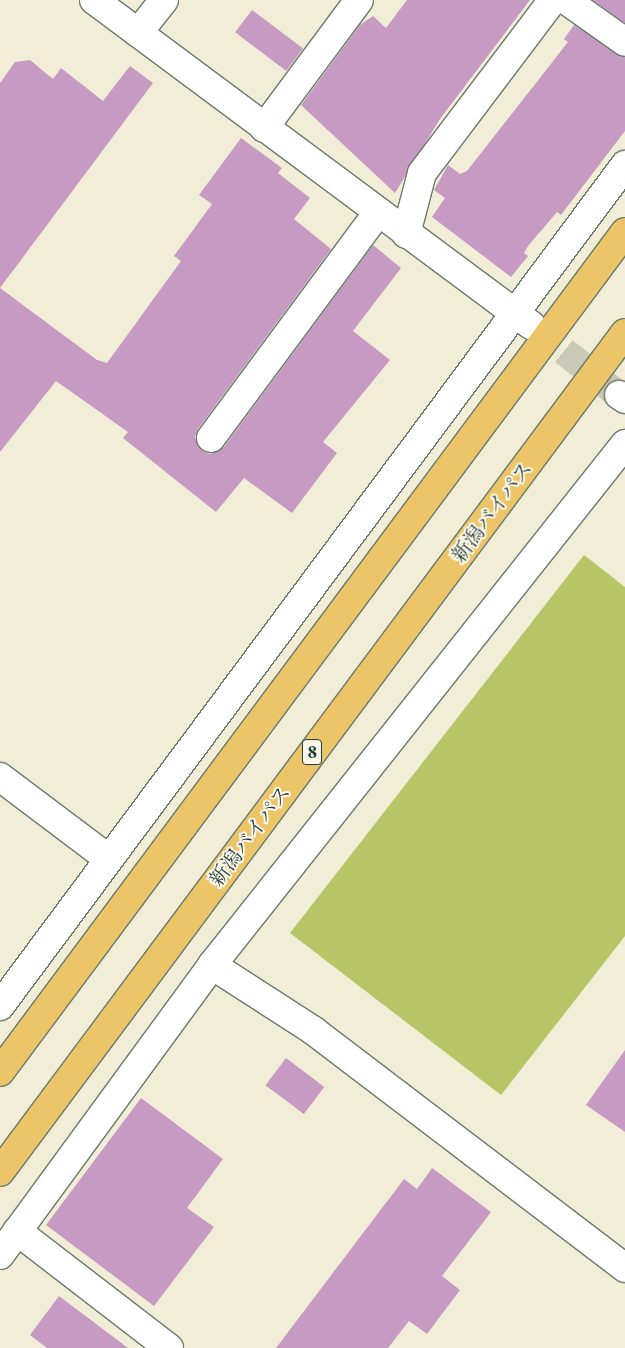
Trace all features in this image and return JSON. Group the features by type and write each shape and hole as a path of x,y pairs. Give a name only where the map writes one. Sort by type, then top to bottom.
{"highway":[{"path":"0,1072 625,232"},
{"name":"新潟バイパス","path":"0,1172 625,332"}],"street":[{"path":"94,0 523,321"},
{"path":"138,33 164,0"},
{"path":"264,128 359,0"},
{"path":"406,234 422,173 553,0"},
{"path":"566,0 625,42"},
{"path":"0,1006 108,860 523,321 625,165"},
{"path":"211,438 378,212"},
{"path":"0,1255 212,965 625,444"},
{"path":"0,777 108,860"},
{"path":"212,965 314,1031 625,1268"},
{"path":"17,1231 170,1348"}],"green space":[{"path":"584,555 625,587 625,936 501,1095 290,933"}],"building":[{"path":"407,0 530,0 440,119 395,193 301,105 360,25 373,16 386,28"},
{"path":"593,0 625,0 625,23"},
{"path":"252,10 303,49 286,71 235,32"},
{"path":"574,25 625,57 625,131 561,215 557,212 528,246 524,253 528,256 511,277 432,217 445,198 434,190 448,165 460,174 467,171 568,42 564,39"},
{"path":"30,60 53,79 61,68 103,101 130,66 153,83 0,288 0,83 15,62"},
{"path":"241,138 282,168 278,173 310,198 294,219 331,249 198,429 195,437 201,450 210,454 224,447 373,245 401,268 353,331 390,360 323,442 337,453 292,513 244,478 216,512 123,438 128,432 56,381 0,452 0,288 97,360 107,363 181,261 174,256 212,204 199,195"},
{"path":"625,1050 625,1132 586,1105"},
{"path":"286,1058 324,1087 304,1114 266,1085"},
{"path":"141,1098 223,1159 187,1208 214,1227 154,1306 46,1225"},
{"path":"432,1168 491,1212 442,1276 460,1290 427,1334 409,1321 388,1348 276,1348 404,1179 417,1189"},
{"path":"59,1296 128,1348 47,1348 30,1335"}],"tunnel":[{"path":"531,325 619,395"}]}
